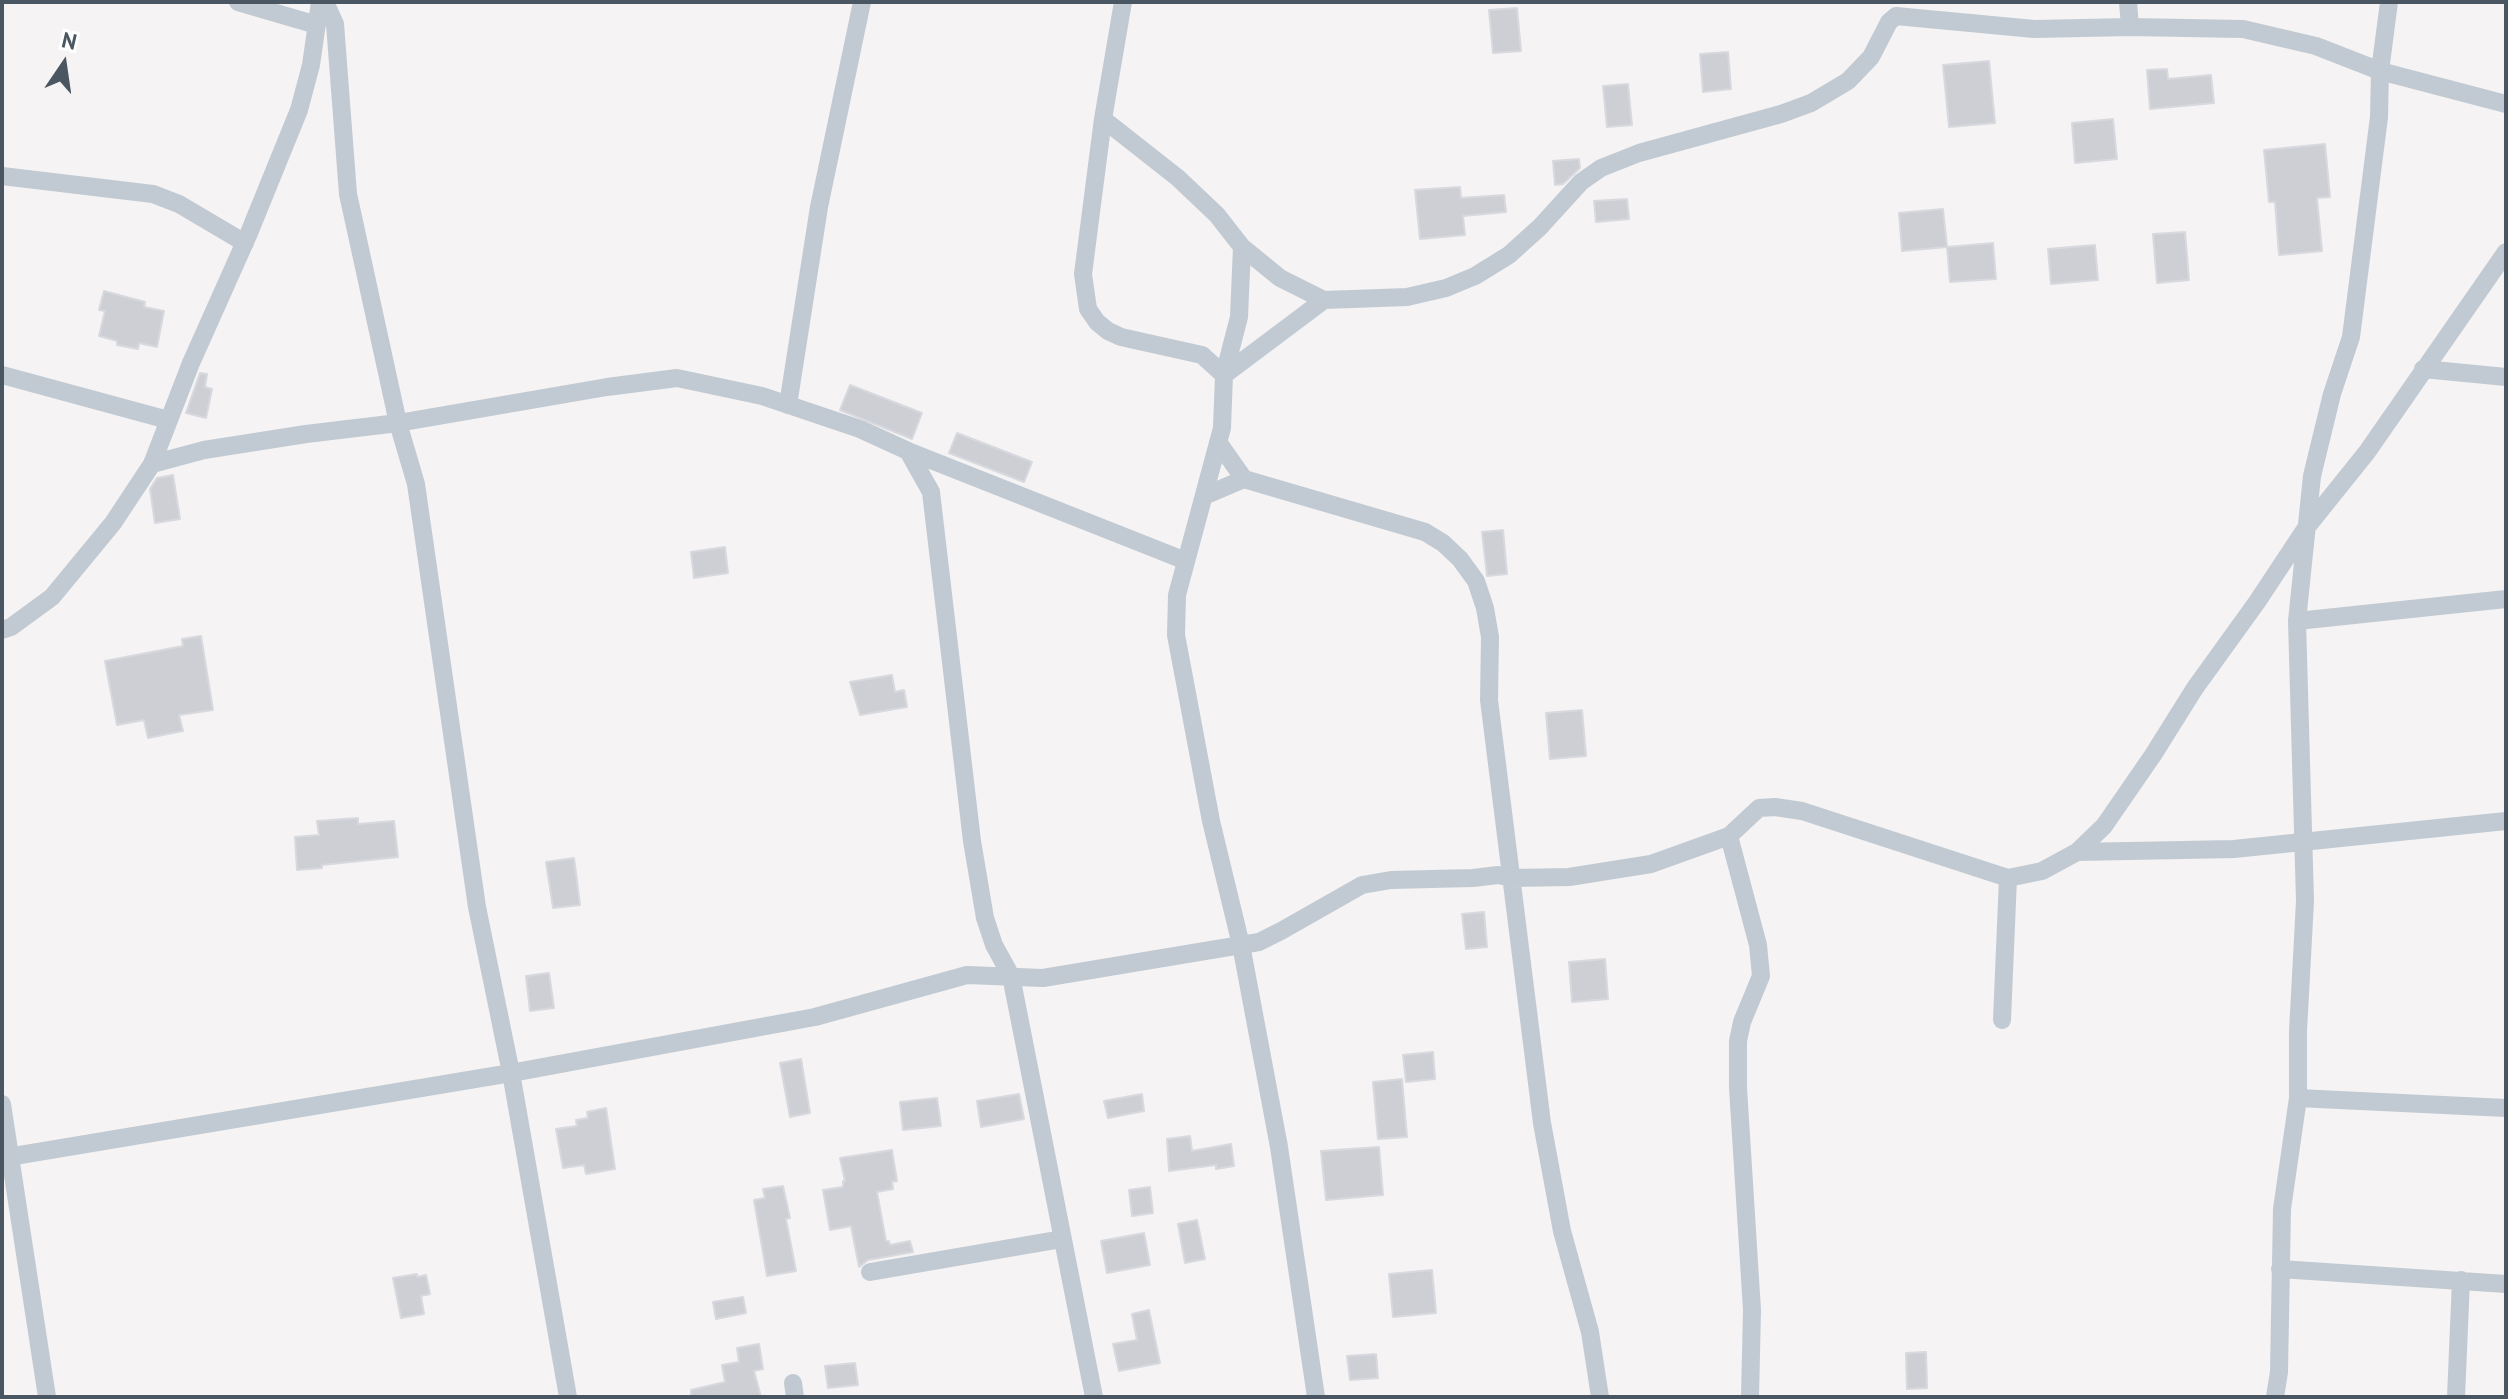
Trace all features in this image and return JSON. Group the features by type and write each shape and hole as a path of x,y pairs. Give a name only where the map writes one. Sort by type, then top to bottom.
{"street":[{"path":"238,2 317,25"},
{"path":"2,630 11,627 52,597 113,523 152,464 299,110 323,2"},
{"path":"323,2 335,24 348,194 398,423 416,484 477,907 511,1073 568,1397"},
{"path":"788,405 819,207 862,2"},
{"path":"1123,2 1103,119 1083,274 1088,309 1108,331 1121,337 1202,355 1224,375"},
{"path":"2128,2 2130,27"},
{"path":"2275,1397 2279,1372 2282,1209 2298,1098 2305,841 2297,621 2312,476 2332,394 2351,337 2379,117 2380,71 2389,2"},
{"path":"1103,119 1178,178 1217,215 1242,247 1280,278 1324,300 1407,297 1446,288 1475,276 1509,255 1581,182 1601,168 1639,153 1781,114 1811,103 1848,81 1871,57 1889,22 1896,16 2034,29 2243,29 2316,46 2380,71 2506,104"},
{"path":"313,50 339,65"},
{"path":"2,176 153,194 179,204 245,243"},
{"path":"1242,247 1239,317 1224,375 1222,428 1177,595 1177,645 1211,821 1241,945 1279,1147 1316,1397"},
{"path":"6,1158 511,1073 815,1017 967,975 1043,978 1259,942 1362,885 1391,880 1498,875 1512,878 1569,877 1651,864 1729,836 1759,808 1802,811 2008,878 2042,871 2077,852 2104,826 2306,528 2367,452 2506,252"},
{"path":"1224,375 1324,300"},
{"path":"2423,369 2506,377"},
{"path":"2,375 166,426 204,450"},
{"path":"152,464 204,450 398,423 677,378 762,396 860,429 1186,561"},
{"path":"1218,442 1244,479 1425,532 1460,559 1476,581 1490,637 1489,700 1542,1123 1562,1231 1590,1332 1600,1397"},
{"path":"908,451 931,492 985,918 994,945 1011,976 1094,1397"},
{"path":"1204,496 1244,479"},
{"path":"2297,621 2506,599"},
{"path":"2077,852 2234,849 2506,821"},
{"path":"1729,836 1758,945 1761,976 1742,1022 1738,1041 1752,1310 1750,1397"},
{"path":"2002,1020 2008,878"},
{"path":"2298,1098 2506,1108"},
{"path":"2,1104 6,1158 47,1397"},
{"path":"870,1272 1062,1239"},
{"path":"2280,1269 2506,1284"},
{"path":"2456,1397 2461,1280"}],"building":[{"path":"1517,8 1521,51 1493,53 1489,10"},
{"path":"1728,52 1731,89 1703,92 1700,54"},
{"path":"1989,61 1995,123 1949,127 1943,65"},
{"path":"2167,69 2168,79 2211,75 2214,103 2150,109 2147,70"},
{"path":"1628,84 1632,125 1607,127 1603,86"},
{"path":"2113,119 2117,159 2075,163 2072,123"},
{"path":"2325,144 2330,197 2317,198 2322,251 2279,255 2275,202 2269,202 2264,150"},
{"path":"1579,159 1580,168 1563,184 1555,185 1553,161"},
{"path":"1460,187 1461,198 1504,195 1506,212 1463,216 1465,235 1420,239 1415,190"},
{"path":"1627,199 1629,219 1596,222 1594,201"},
{"path":"1943,209 1947,247 1902,251 1899,213"},
{"path":"2185,232 2189,280 2157,283 2153,234"},
{"path":"1993,243 1996,279 1950,282 1947,247"},
{"path":"2095,245 2098,280 2051,284 2048,249"},
{"path":"104,291 145,302 144,307 164,311 157,347 139,343 138,349 117,345 117,341 99,336 105,311 99,310"},
{"path":"200,373 207,374 205,387 212,389 206,418 186,413"},
{"path":"850,385 922,413 912,439 840,410"},
{"path":"957,433 1032,462 1024,482 949,453"},
{"path":"173,475 180,519 155,523 150,489 157,478"},
{"path":"1503,530 1507,574 1487,576 1482,532"},
{"path":"725,547 728,573 694,578 691,552"},
{"path":"201,636 213,710 179,715 183,731 148,738 144,720 117,725 105,661 183,646 182,639"},
{"path":"892,675 895,692 904,690 907,707 860,715 850,682"},
{"path":"1582,710 1586,756 1550,759 1546,713"},
{"path":"358,818 358,824 394,821 398,857 297,870 295,837 319,835 317,821"},
{"path":"574,858 580,905 553,908 546,862"},
{"path":"1484,912 1487,947 1466,949 1462,914"},
{"path":"1605,959 1608,999 1572,1002 1569,962"},
{"path":"549,973 554,1008 530,1011 526,976"},
{"path":"1433,1052 1435,1079 1406,1082 1403,1055"},
{"path":"801,1059 810,1113 790,1117 780,1063"},
{"path":"1402,1079 1407,1137 1378,1139 1373,1082"},
{"path":"1019,1094 1024,1119 981,1127 977,1101"},
{"path":"1142,1094 1144,1111 1108,1118 1104,1101"},
{"path":"937,1098 941,1126 903,1130 900,1102"},
{"path":"606,1108 615,1169 586,1174 584,1165 563,1168 556,1129 577,1126 576,1120 588,1118 587,1112"},
{"path":"1190,1136 1192,1151 1231,1144 1234,1166 1169,1171 1167,1139"},
{"path":"1379,1147 1383,1195 1326,1200 1321,1151"},
{"path":"892,1150 897,1181 892,1182 893,1189 877,1192 886,1241 890,1245 910,1241 913,1252 868,1260 859,1267 851,1226 830,1230 823,1190 843,1187 845,1181 840,1158"},
{"path":"783,1186 796,1271 767,1276 754,1200 765,1198 763,1189"},
{"path":"1150,1187 1153,1213 1132,1216 1129,1190"},
{"path":"1197,1220 1205,1259 1185,1263 1178,1224"},
{"path":"1144,1233 1150,1265 1107,1273 1101,1241"},
{"path":"1432,1270 1436,1313 1393,1317 1389,1274"},
{"path":"417,1274 417,1277 426,1275 430,1294 421,1296 424,1314 401,1318 393,1278"},
{"path":"743,1297 746,1313 716,1319 713,1302"},
{"path":"1149,1310 1160,1363 1119,1371 1113,1344 1137,1340 1132,1314"},
{"path":"759,1344 763,1369 754,1371 761,1397 691,1397 691,1390 725,1382 722,1365 739,1362 737,1348"},
{"path":"1926,1352 1927,1388 1907,1389 1906,1353"},
{"path":"1376,1354 1378,1378 1350,1380 1347,1356"},
{"path":"855,1363 858,1385 828,1388 825,1366"}]}
